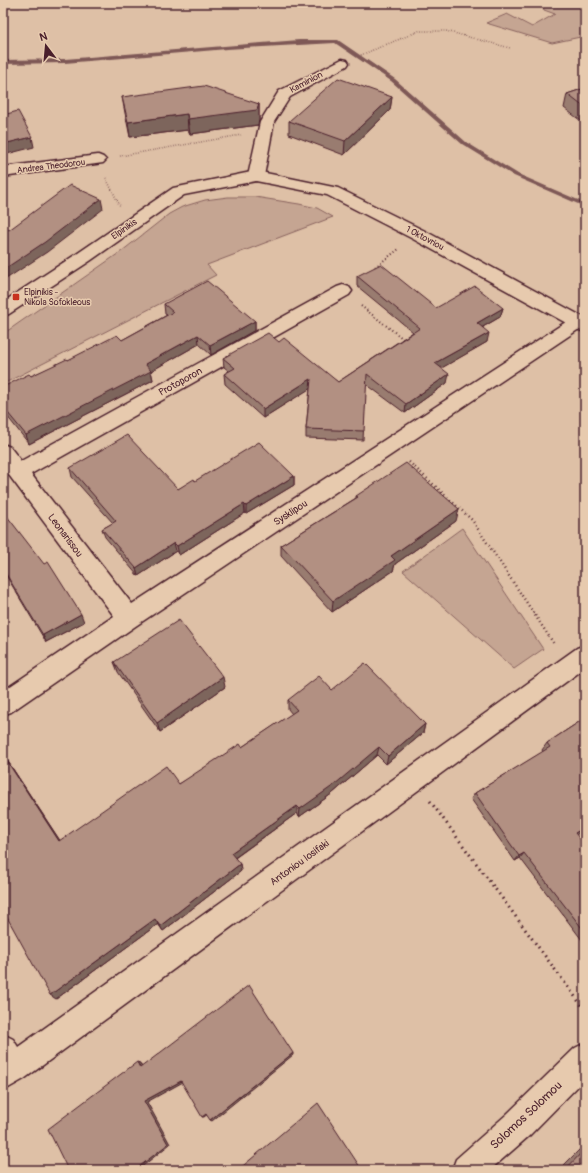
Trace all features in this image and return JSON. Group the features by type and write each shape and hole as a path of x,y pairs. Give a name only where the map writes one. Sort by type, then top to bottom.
{"street":[{"name":"Kaminion","path":"256,176 267,122 284,94 342,63"},
{"name":"Andrea Theodorou","path":"3,172 98,160"},
{"name":"Elpinikis","path":"3,310 84,257 179,191 256,176"},
{"name":"1 Oktovriou","path":"256,176 332,191 419,234 582,324"},
{"name":"Protoporon","path":"18,472 343,291"},
{"name":"Sysklipou","path":"3,704 129,618 391,445 582,324"},
{"name":"Leonarissou","path":"3,452 129,618"},
{"name":"Antoniou Iosifaki","path":"6,1065 414,779 577,661"},
{"name":"Solomos Solomou","path":"467,1170 518,1125 585,1058"}],"path":[{"path":"342,63 419,31 446,31 510,48"},
{"path":"129,226 98,160 265,132"},
{"path":"410,344 343,291 419,234"},
{"path":"391,445 472,520 577,661"},
{"path":"414,779 585,1010"}],"shaded area":[{"path":"542,3 551,3 558,6 560,4 558,3 585,3 585,36 552,43 486,23 507,14 532,27 555,14 544,10"},
{"path":"228,197 255,197 299,204 317,208 333,217 207,265 216,275 3,384 3,334 122,251 169,214 182,207 205,200"},
{"path":"462,528 543,649 514,669 403,571"}],"building":[{"path":"338,78 392,97 345,141 289,121"},
{"path":"204,86 259,104 257,110 188,119 187,114 128,122 122,97"},
{"path":"585,88 585,108 567,94"},
{"path":"18,111 32,137 3,144 3,115"},
{"path":"70,185 101,199 45,242 3,270 3,226 9,230"},
{"path":"381,264 436,308 475,286 503,308 477,323 489,333 435,363 449,374 406,404 367,374 364,431 306,429 311,379 263,409 224,374 235,368 223,358 268,333 279,342 284,338 338,382 420,328 357,276"},
{"path":"207,281 255,321 210,345 198,335 145,364 151,371 26,435 3,407 3,387 29,374 31,376 67,359 68,360 117,335 122,340 173,312 164,304"},
{"path":"127,435 178,489 194,479 195,481 259,442 294,476 246,506 244,504 177,546 174,543 136,568 102,529 116,521 70,468"},
{"path":"406,463 459,509 391,556 395,560 333,601 281,545 358,497 356,496"},
{"path":"3,511 44,564 48,562 81,614 43,635 3,569"},
{"path":"179,620 223,677 157,723 114,662"},
{"path":"365,663 425,724 388,756 379,747 334,785 300,809 297,806 231,853 240,864 160,926 155,919 50,995 3,910 3,755 59,841 166,766 179,784 240,744 242,747 297,710 288,700 319,676 332,690"},
{"path":"585,718 585,827 575,833 585,845 585,932 524,853 519,856 475,793 550,747 547,743"},
{"path":"249,985 293,1053 210,1120 206,1114 202,1117 181,1081 144,1101 168,1144 135,1170 68,1170 48,1129 137,1062 140,1068"},
{"path":"318,1103 362,1170 238,1170"},
{"path":"585,1149 585,1170 565,1170"}],"waterway":[{"path":"3,62 65,61 227,47 336,41 393,80 464,143 516,175 585,205"}],"place":[{"name":"Elpinikis - Nikola Sofokleous","path":"16,297"}]}
